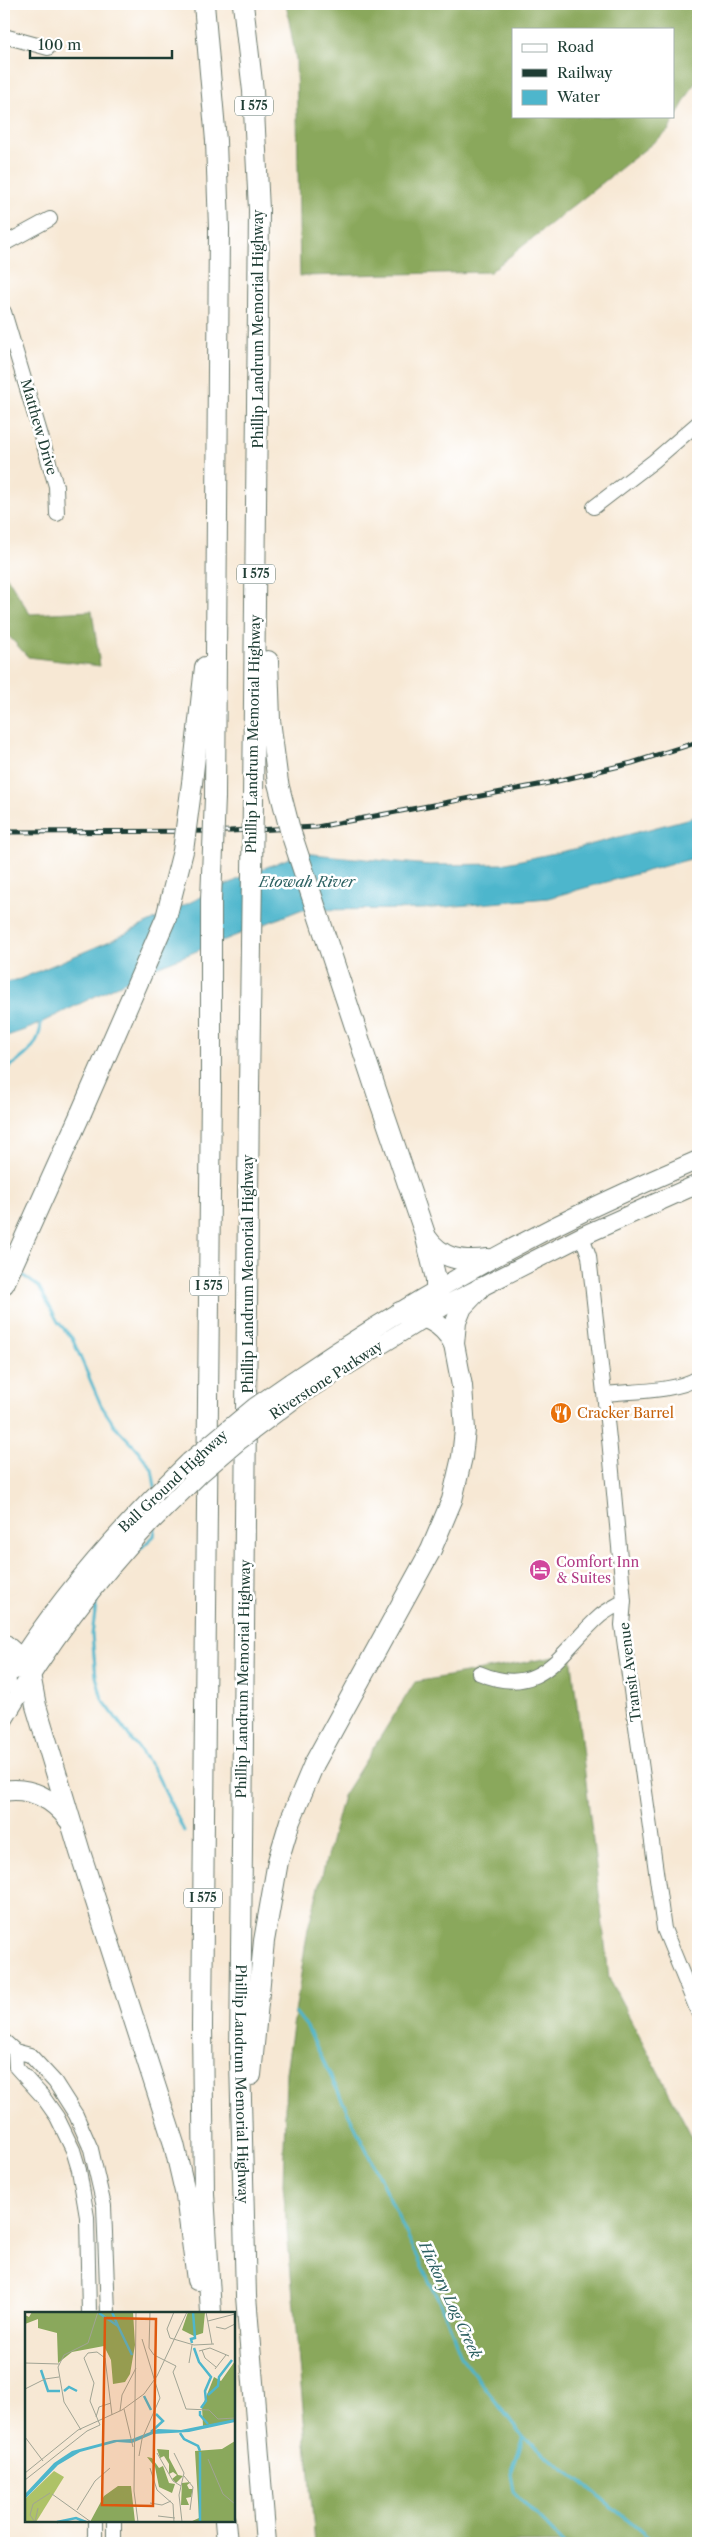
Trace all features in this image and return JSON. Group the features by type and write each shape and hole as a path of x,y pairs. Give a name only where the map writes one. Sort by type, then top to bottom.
{"highway":[{"path":"198,4 208,50"},
{"name":"I 575","path":"204,4 216,141 219,229 215,797 211,900 211,1089 202,2026 204,2193 211,2312"},
{"name":"Phillip Landrum Memorial Highway","path":"243,4 257,149 259,349 240,1930 241,2169 250,2359 266,2543"},
{"path":"259,349 269,690 278,783 290,830 425,1234 437,1289 425,1317"},
{"path":"4,1284 166,918 183,851 216,561"},
{"path":"425,1234 438,1250 452,1259 488,1259"},
{"path":"241,2169 264,1941 278,1861 290,1821 314,1764 431,1550 452,1500 460,1470 465,1430 462,1386 454,1344 458,1314 467,1300 480,1288"},
{"path":"400,1312 425,1317 441,1326 454,1344"},
{"path":"4,1644 18,1664 36,1706 71,1824 174,2144 186,2196 201,2312"},
{"path":"5,1684 18,1664"},
{"path":"4,1791 28,1791 41,1796 62,1811 71,1824"},
{"path":"225,2522 227,2543"}],"main road":[{"path":"437,1289 488,1259 627,1190 698,1160"},
{"name":"Riverstone Parkway","path":"18,1664 92,1588 151,1522 296,1388 425,1317 582,1236 698,1184"},
{"name":"Ball Ground Highway","path":"4,1719 18,1664 61,1602 102,1550 152,1498 223,1433 296,1388 400,1312 437,1289"}],"street":[{"path":"4,36 48,48"},
{"path":"4,244 50,219"},
{"name":"Matthew Drive","path":"4,312 56,486 57,514"},
{"path":"594,507 654,461 698,423"},
{"name":"Transit Avenue","path":"582,1236 590,1256 605,1394 624,1601 622,1625 664,1929 698,2012"},
{"path":"605,1394 678,1386 698,1378"},
{"path":"479,1673 498,1682 520,1682 544,1672 601,1615 624,1601"},
{"path":"4,2041 15,2051 30,2055 55,2082 76,2115 91,2149 104,2206 108,2312"},
{"path":"15,2051 16,2067 36,2088 57,2117 71,2144 79,2170 86,2217 89,2312"},
{"path":"95,2522 95,2543"},
{"path":"114,2522 114,2543"}],"green space":[{"path":"286,4 698,4 698,77 668,131 490,272 300,276 296,60"},
{"path":"4,572 30,614 92,611 100,666 28,657 4,631"},
{"path":"571,1654 609,1978 698,2148 698,2543 315,2543 283,2185 286,2072 308,1928 343,1796 415,1682"}],"water":[{"name":"Etowah River","path":"698,816 698,857 548,898 422,909 300,910 149,970 30,1028 4,1037 4,983 20,979 110,941 247,875 302,853 429,865 502,864 574,849"}],"waterway":[{"name":"Hickory Log Creek","path":"4,1070 30,1050 41,1028 41,1019"},
{"name":"Hickory Log Creek","path":"18,1272 39,1287 58,1322 72,1338 101,1405 114,1425 136,1448 152,1469 155,1487"},
{"name":"Hickory Log Creek","path":"126,1562 154,1536 155,1528"},
{"name":"Hickory Log Creek","path":"97,1597 92,1635 96,1676 102,1699 155,1771 184,1831"},
{"name":"Hickory Log Creek","path":"296,2013 307,2027 446,2316 462,2358 524,2438 582,2482 655,2543"},
{"path":"524,2438 511,2473 514,2492 563,2543"}],"railway":[{"path":"4,832 230,831 317,827 549,783 632,763 698,742"}],"place":[{"name":"Cracker Barrel","path":"561,1413"},
{"name":"Comfort Inn & Suites","path":"540,1570"}]}
